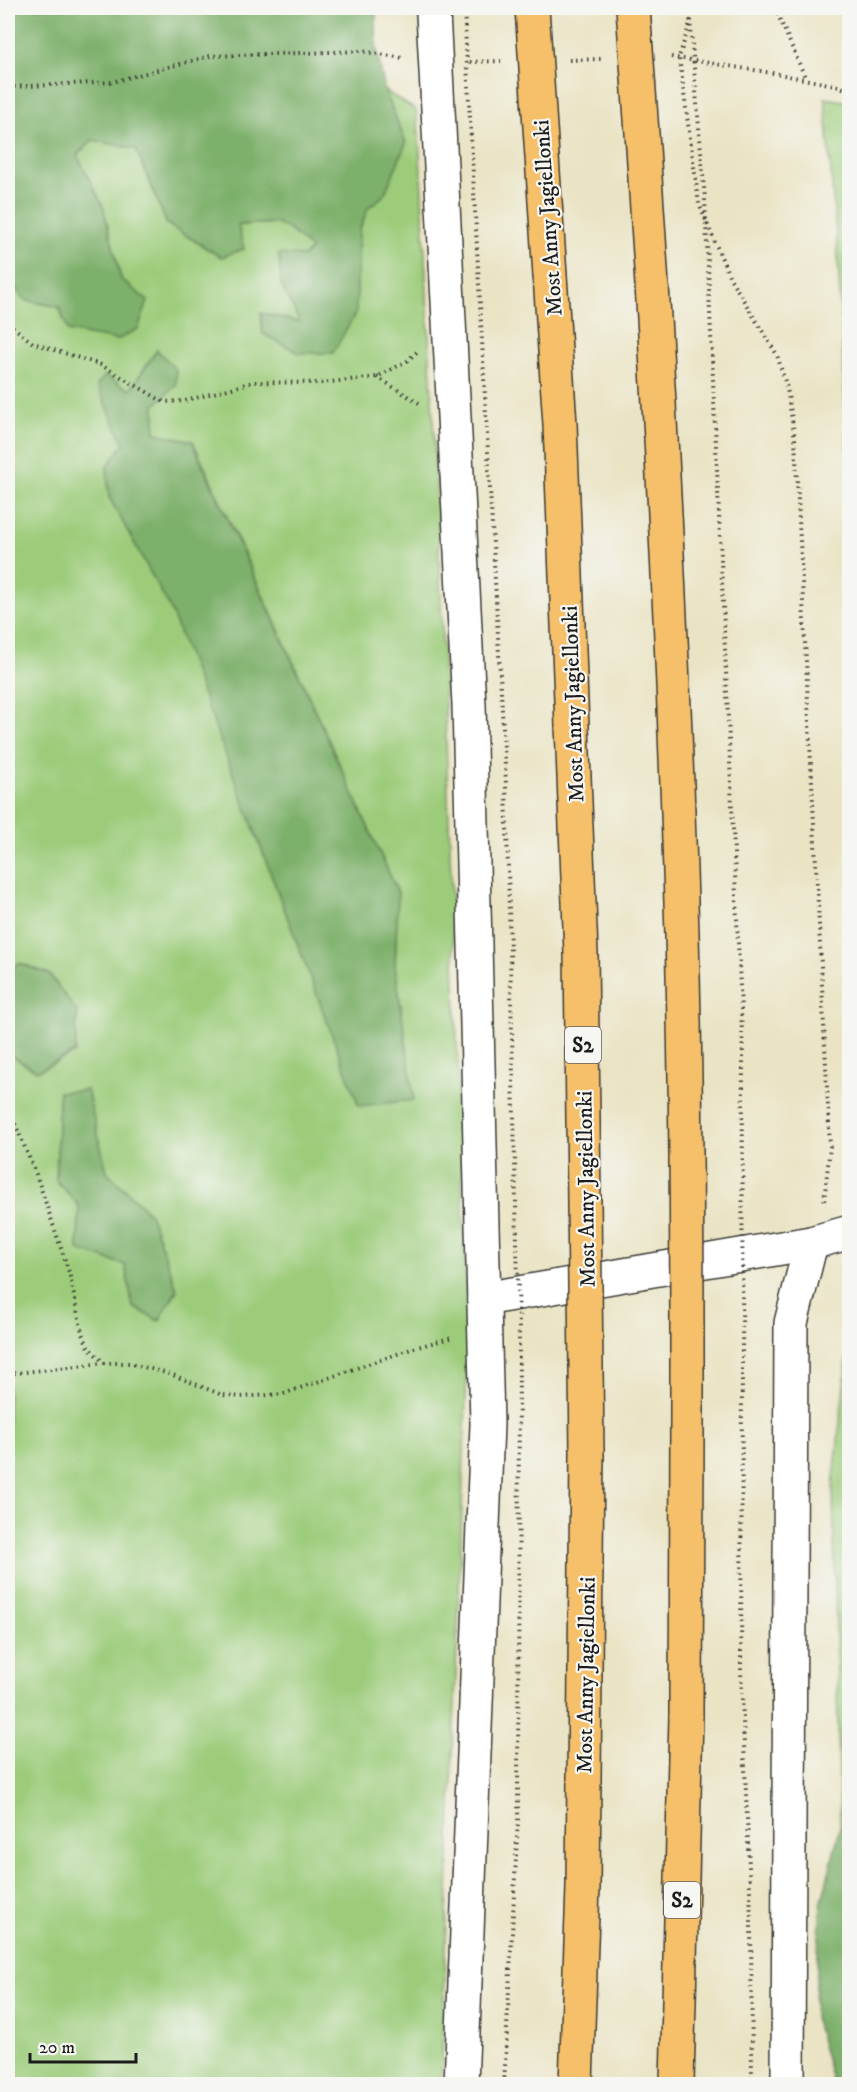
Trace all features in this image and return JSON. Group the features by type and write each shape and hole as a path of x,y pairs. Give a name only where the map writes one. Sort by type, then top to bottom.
{"highway":[{"name":"Most Anny Jagiellonki","path":"532,8 560,424 581,952 587,1464 583,1887 576,2085"},
{"name":"S2","path":"633,8 663,470 675,749 687,1214 686,1715 677,2085"}],"lane":[{"path":"448,10 435,63 469,705 487,1424 461,2085"},
{"path":"484,1314 811,1243 849,1232"},
{"path":"788,2085 791,1323 811,1243"}],"path":[{"path":"689,8 705,199 743,1055 741,1671 751,1915 752,2085"},
{"path":"695,8 679,57 699,204 730,278 777,355 787,388 795,439 830,1147 826,1198 811,1243"},
{"path":"775,8 806,80"},
{"path":"448,10 506,784 518,1304 518,1820 504,2085"},
{"path":"8,87 112,82 210,56 362,51 435,63"},
{"path":"779,74 849,90"},
{"path":"8,323 33,343 101,365 164,402 185,401 253,382 321,383 377,377 407,361 432,339 448,311"},
{"path":"8,1107 36,1174 69,1272 81,1328 88,1347 103,1363"},
{"path":"8,1374 103,1363 129,1363 172,1375 222,1395 241,1397 283,1394 414,1348 484,1314"}],"green space":[{"path":"8,8 376,8 376,46 385,91 406,143 384,195 368,208 359,231 356,312 333,353 299,353 263,334 261,313 300,322 281,284 279,254 304,256 311,249 290,230 277,223 238,225 244,249 221,257 167,224 136,149 93,140 77,155 103,206 121,279 148,301 138,329 117,340 68,331 59,307 25,300 8,279"},
{"path":"385,91 416,110 419,134 438,520 468,1343 441,2084 8,2084 8,1054 37,1071 75,1053 77,1012 49,974 19,963 8,975 8,279 25,300 59,307 147,301 121,279 103,206 77,155 93,140 136,149 167,224 221,257 243,249 238,225 277,223 290,230 311,249 304,256 279,255 281,284 301,323 261,314 263,334 356,312 359,231 368,208 384,195 406,143","holes":["157,350 176,370 176,385 155,405 154,433 193,441 398,893 395,965 414,1100 170,608 109,497 107,467 124,444 105,376 130,390","86,1090 107,1172 150,1214 177,1290 159,1320 133,1307 125,1265 78,1250 79,1206 56,1180 59,1092"]},
{"path":"825,98 849,104 849,483 838,259"},
{"path":"157,350 176,370 176,385 155,405 155,433 192,441 398,893 395,965 414,1100 359,1106 170,608 109,497 107,467 124,444 97,385 105,376 130,390"},
{"path":"18,963 49,974 77,1012 75,1052 37,1071 8,1054 8,975"},
{"path":"87,1090 107,1172 150,1214 177,1290 159,1321 133,1307 125,1265 78,1250 79,1206 56,1180 59,1092"},
{"path":"849,1340 849,1830 840,1828 833,1486"},
{"path":"840,1828 850,1830 849,2084 833,2084 814,2017 821,1905"}]}
